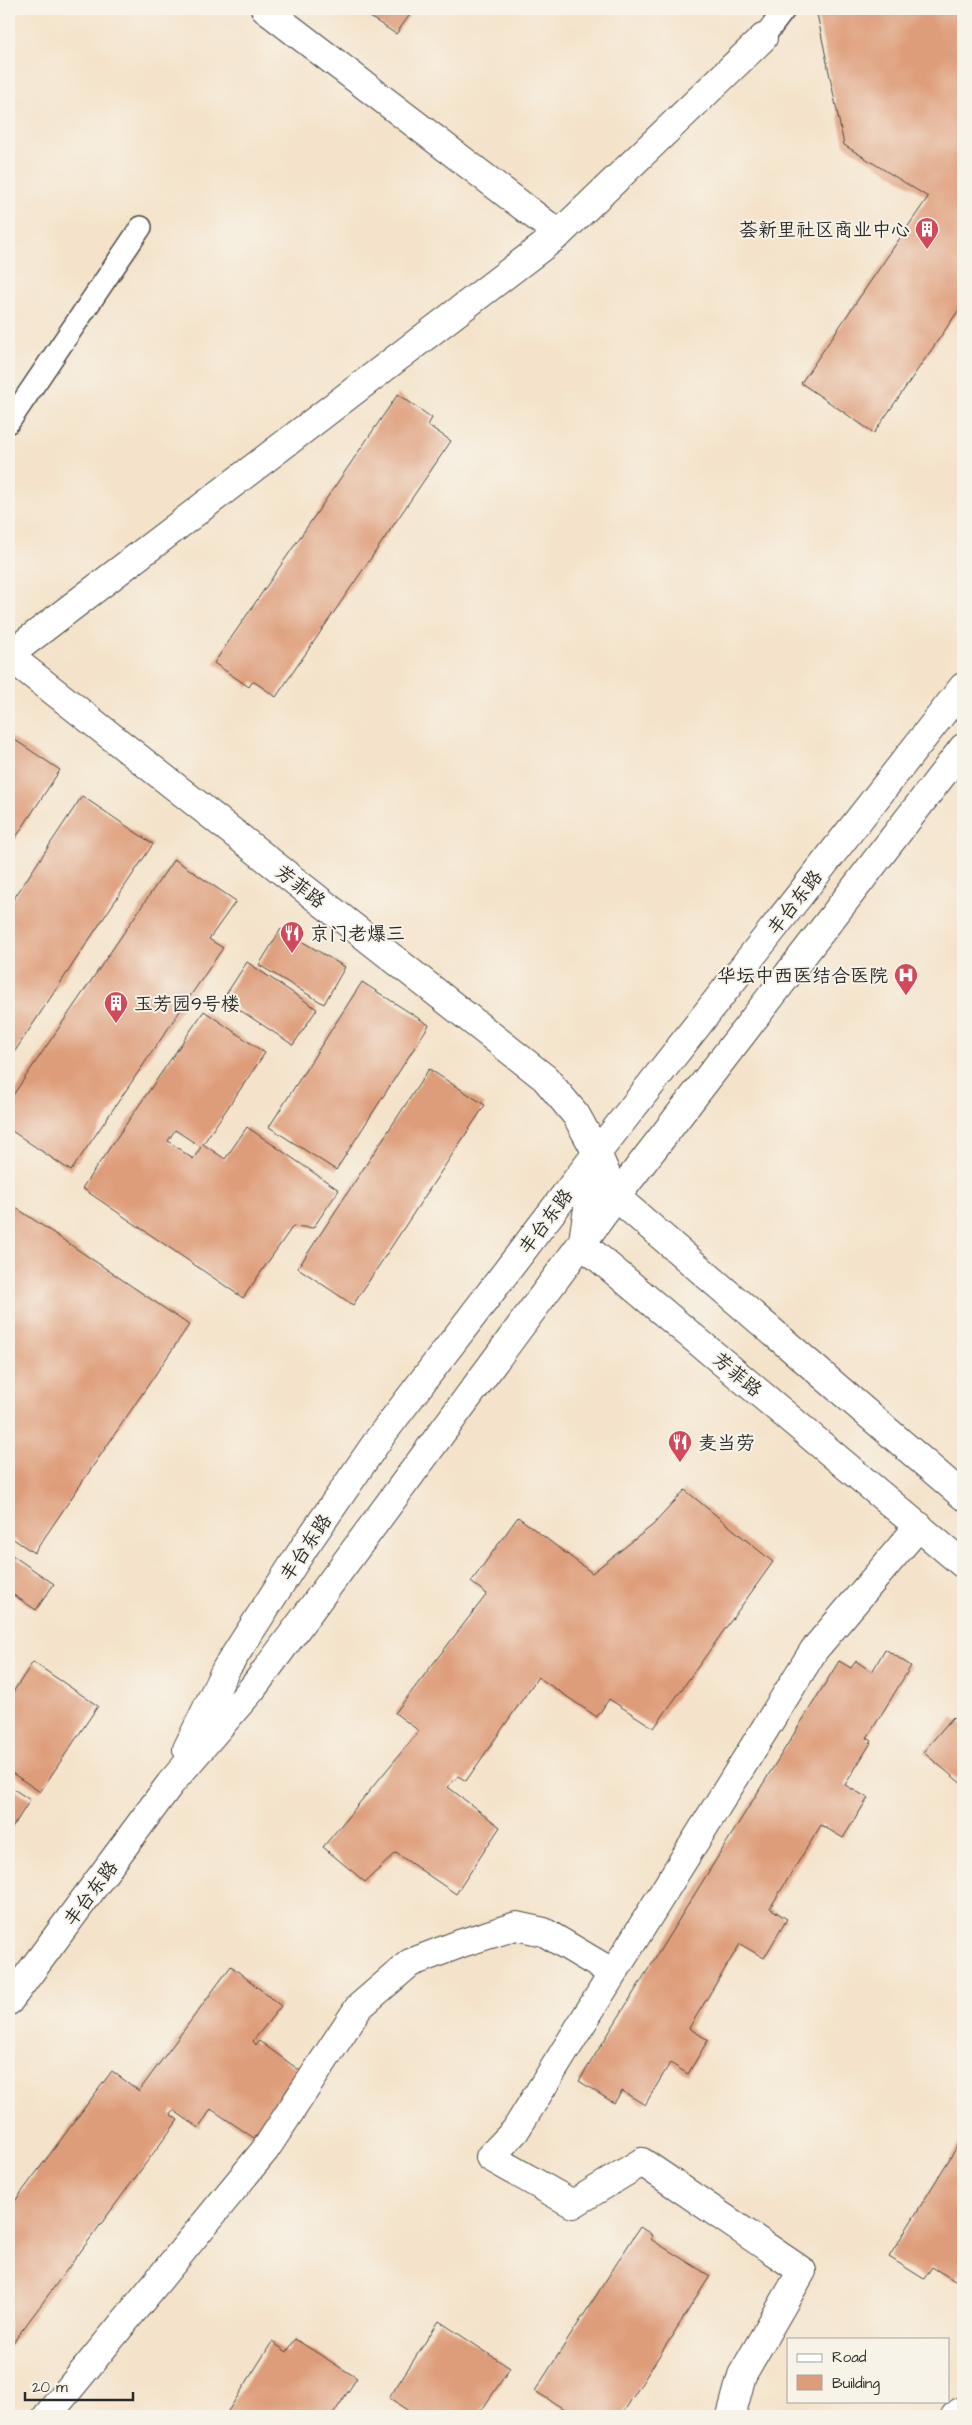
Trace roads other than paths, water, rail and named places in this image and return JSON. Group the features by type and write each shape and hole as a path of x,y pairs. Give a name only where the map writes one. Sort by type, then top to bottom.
{"street":[{"path":"265,9 559,234"},
{"path":"9,655 559,234 763,38"},
{"name":"芳菲路","path":"9,655 546,1078 576,1115 597,1153 616,1198 963,1496"},
{"name":"丰台东路","path":"170,1784 226,1669 305,1546 383,1433 597,1153 963,687"},
{"name":"丰台东路","path":"9,2001 170,1784 252,1689 616,1198 963,748"},
{"path":"582,1244 597,1153"},
{"name":"芳菲路","path":"582,1244 963,1564"},
{"path":"731,2416 742,2374 802,2271 642,2162 572,2204 490,2157 515,2131 814,1650 919,1526"},
{"path":"47,2416 265,2150 360,2007 410,1963 462,1943 516,1926 544,1932 613,1973"},
{"path":"955,2416 963,2410"}],"lane":[{"path":"763,38 785,9"},
{"path":"9,422 141,227"}],"place":[{"name":"荟新里社区商业中心","path":"927,250"},
{"name":"京门老爆三","path":"292,954"},
{"name":"华坛中西医结合医院","path":"906,996"},
{"name":"玉芳园9号楼","path":"116,1024"},
{"name":"麦当劳","path":"680,1463"}]}
